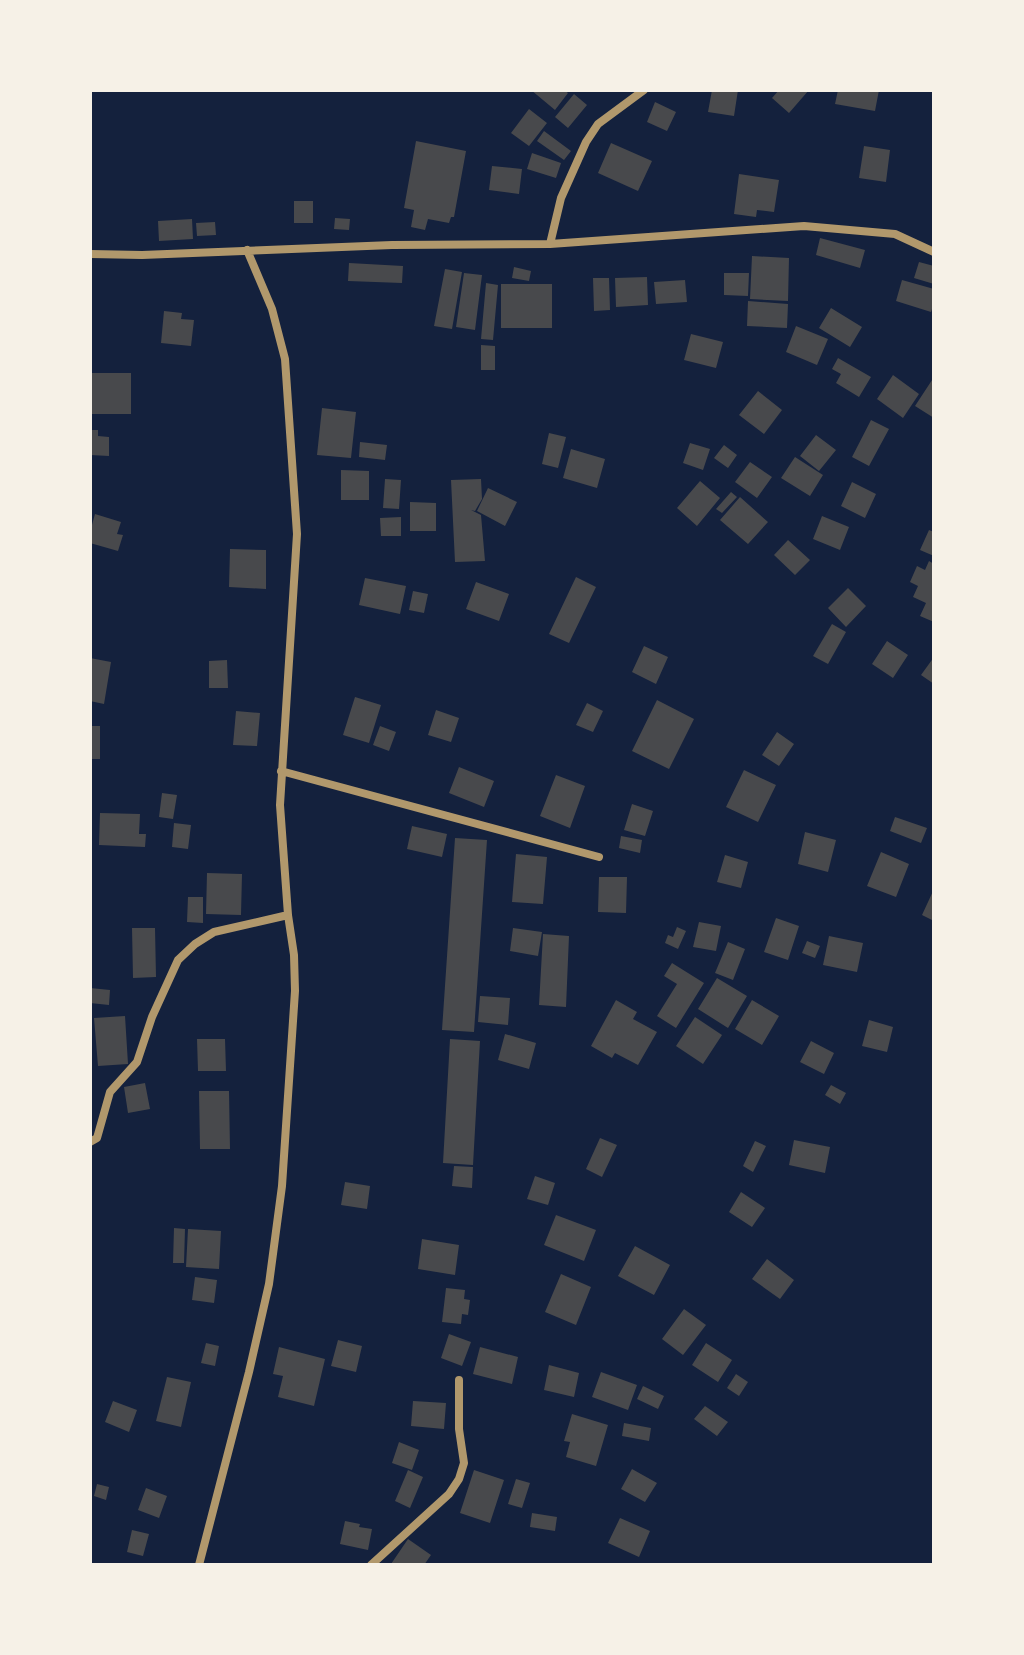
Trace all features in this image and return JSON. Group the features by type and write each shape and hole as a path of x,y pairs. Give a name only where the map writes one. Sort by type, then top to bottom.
{"street":[{"path":"550,244 561,198 586,142 598,124 644,90"},
{"path":"90,254 142,255 392,245 550,244 804,226 895,234 934,252"},
{"path":"199,1565 265,1298 280,1200 295,991 280,805 297,534 296,493 285,359 272,309 247,250"},
{"path":"281,771 599,857"},
{"path":"90,1142 97,1138 110,1092 137,1062 152,1017 178,960 214,932 288,915"},
{"path":"371,1565 449,1494 459,1479 464,1463 459,1429 459,1380"}],"building":[{"path":"531,90 564,90 568,93 555,110"},
{"path":"712,90 738,90 734,116 708,112"},
{"path":"779,90 809,90 789,113 772,98"},
{"path":"838,90 879,90 875,111 835,104"},
{"path":"574,94 587,105 568,128 555,117"},
{"path":"655,102 676,112 667,131 647,122"},
{"path":"529,109 547,123 529,146 511,133"},
{"path":"544,131 571,151 564,160 537,141"},
{"path":"416,141 466,151 454,217 449,223 428,219 425,230 411,227 414,210 404,208"},
{"path":"611,143 652,161 638,191 598,173"},
{"path":"864,146 890,150 886,182 859,178"},
{"path":"532,153 561,163 556,178 527,169"},
{"path":"492,166 522,169 519,194 489,190"},
{"path":"739,174 779,180 774,212 757,210 756,217 734,214"},
{"path":"294,201 313,201 313,223 294,223"},
{"path":"335,218 350,219 349,230 334,229"},
{"path":"192,219 193,239 159,241 158,221"},
{"path":"215,222 216,235 197,236 196,223"},
{"path":"820,238 865,250 860,268 816,255"},
{"path":"752,256 789,258 788,301 750,299"},
{"path":"919,262 934,266 934,284 914,278"},
{"path":"349,263 403,266 402,283 348,281"},
{"path":"514,267 531,271 529,281 512,278"},
{"path":"445,269 462,272 452,329 434,326"},
{"path":"464,273 482,275 475,330 456,327"},
{"path":"724,273 749,273 748,296 724,295"},
{"path":"647,277 648,305 616,307 615,278"},
{"path":"593,278 609,278 610,310 594,311"},
{"path":"685,280 687,302 656,304 654,282"},
{"path":"902,280 934,289 931,312 896,301"},
{"path":"486,283 498,285 493,340 481,339"},
{"path":"501,284 552,284 552,328 501,328"},
{"path":"748,301 788,304 787,328 747,326"},
{"path":"831,308 862,327 850,347 819,328"},
{"path":"164,311 182,313 181,319 194,320 191,346 161,343"},
{"path":"796,326 828,339 817,365 786,352"},
{"path":"691,334 723,342 716,368 684,360"},
{"path":"481,345 495,346 495,370 481,370"},
{"path":"838,358 871,377 859,397 836,383 841,374 832,369"},
{"path":"90,373 131,373 131,414 90,414"},
{"path":"893,375 919,394 903,418 877,399"},
{"path":"934,377 934,418 915,406"},
{"path":"758,391 782,410 764,434 739,415"},
{"path":"322,408 356,412 351,458 317,455"},
{"path":"871,420 889,429 869,466 852,457"},
{"path":"90,430 98,430 98,436 109,437 109,456 90,455"},
{"path":"549,433 566,437 558,468 542,464"},
{"path":"816,435 836,450 819,471 800,456"},
{"path":"360,442 387,445 385,460 359,457"},
{"path":"690,443 710,449 703,470 683,463"},
{"path":"724,445 737,455 728,468 714,458"},
{"path":"571,449 605,459 597,488 563,478"},
{"path":"795,457 823,475 810,496 781,478"},
{"path":"750,462 772,477 757,498 735,482"},
{"path":"341,470 369,471 369,500 341,500"},
{"path":"385,479 401,480 399,509 383,508"},
{"path":"481,479 482,499 475,511 471,510 481,515 485,561 455,562 451,480"},
{"path":"700,481 720,498 697,526 677,508"},
{"path":"852,482 876,494 865,518 841,506"},
{"path":"488,488 517,502 505,526 477,511"},
{"path":"731,492 737,497 722,513 716,509"},
{"path":"740,497 768,522 748,544 720,520"},
{"path":"410,502 436,503 436,531 410,531"},
{"path":"95,514 121,522 117,534 123,535 118,551 90,543"},
{"path":"822,516 849,527 840,550 813,539"},
{"path":"401,517 401,536 381,536 380,518"},
{"path":"929,530 934,532 934,556 920,550"},
{"path":"788,540 810,560 795,575 774,555"},
{"path":"230,549 266,550 266,589 229,587"},
{"path":"929,561 934,564 934,622 920,616 926,603 913,597 918,586 910,582 917,566 925,570"},
{"path":"576,577 596,587 569,643 549,634"},
{"path":"365,578 406,586 400,614 359,605"},
{"path":"476,582 509,594 499,621 466,609"},
{"path":"848,588 866,606 846,627 828,608"},
{"path":"413,591 428,594 424,613 409,610"},
{"path":"832,624 846,632 828,664 813,656"},
{"path":"887,641 908,655 893,678 872,664"},
{"path":"644,646 668,657 656,684 632,672"},
{"path":"934,657 934,684 921,675"},
{"path":"90,658 111,662 104,704 90,701"},
{"path":"227,660 228,688 209,688 209,661"},
{"path":"355,697 381,705 369,743 343,735"},
{"path":"657,700 694,719 669,769 632,751"},
{"path":"587,703 603,711 593,732 576,725"},
{"path":"436,710 459,718 451,742 428,735"},
{"path":"236,711 260,713 257,746 233,745"},
{"path":"90,726 100,726 100,759 90,759"},
{"path":"380,726 396,732 389,751 373,745"},
{"path":"777,732 794,744 779,766 762,755"},
{"path":"459,767 494,781 484,807 449,793"},
{"path":"744,770 776,785 758,822 726,807"},
{"path":"556,775 585,786 570,828 540,816"},
{"path":"162,793 177,795 173,819 159,817"},
{"path":"632,804 653,811 645,836 624,830"},
{"path":"100,813 140,814 139,834 146,834 145,847 99,845"},
{"path":"895,817 927,828 921,843 890,831"},
{"path":"174,823 191,825 188,849 172,847"},
{"path":"412,826 447,834 442,857 407,849"},
{"path":"805,832 836,840 828,872 798,864"},
{"path":"621,836 642,840 640,853 619,848"},
{"path":"455,838 487,840 474,1032 442,1030"},
{"path":"881,852 909,864 896,897 867,886"},
{"path":"516,854 547,857 543,904 512,902"},
{"path":"725,855 748,862 741,888 717,882"},
{"path":"207,873 242,874 241,915 206,914"},
{"path":"599,877 627,877 626,913 598,912"},
{"path":"934,889 934,921 922,915"},
{"path":"188,897 203,897 203,923 187,922"},
{"path":"776,918 799,926 788,960 764,952"},
{"path":"699,922 721,926 716,951 693,947"},
{"path":"677,927 686,931 678,949 665,943 668,935 673,937"},
{"path":"132,928 155,928 156,977 133,978"},
{"path":"513,928 542,932 538,956 510,951"},
{"path":"543,934 569,936 566,1007 539,1005"},
{"path":"829,936 863,943 857,972 823,965"},
{"path":"807,941 820,946 815,958 802,953"},
{"path":"728,942 745,949 733,980 715,973"},
{"path":"672,963 704,983 676,1028 657,1016 677,984 664,976"},
{"path":"717,978 747,996 728,1028 698,1009"},
{"path":"90,988 110,990 109,1005 90,1003"},
{"path":"480,996 510,998 508,1025 478,1022"},
{"path":"616,1000 637,1012 633,1019 657,1032 638,1065 615,1053 612,1058 591,1046"},
{"path":"752,1000 779,1016 762,1045 735,1029"},
{"path":"125,1016 128,1064 98,1066 94,1018"},
{"path":"695,1017 722,1035 703,1064 676,1046"},
{"path":"869,1020 893,1027 887,1052 862,1046"},
{"path":"505,1034 536,1043 529,1069 498,1060"},
{"path":"197,1039 225,1039 226,1071 198,1071"},
{"path":"450,1039 480,1041 473,1165 443,1163"},
{"path":"811,1041 834,1053 824,1074 800,1062"},
{"path":"145,1083 150,1109 128,1113 124,1087"},
{"path":"831,1085 846,1093 840,1104 825,1095"},
{"path":"199,1091 229,1091 230,1149 200,1149"},
{"path":"600,1138 617,1145 602,1177 586,1169"},
{"path":"794,1140 830,1147 825,1173 789,1165"},
{"path":"755,1141 766,1146 753,1172 743,1166"},
{"path":"454,1166 473,1167 472,1188 452,1186"},
{"path":"535,1176 555,1183 548,1205 527,1199"},
{"path":"345,1182 370,1186 367,1209 341,1205"},
{"path":"741,1192 765,1208 752,1227 729,1212"},
{"path":"556,1215 596,1230 584,1261 544,1245"},
{"path":"174,1228 185,1229 184,1263 173,1263"},
{"path":"188,1229 221,1231 219,1269 186,1267"},
{"path":"422,1239 459,1245 455,1275 418,1269"},
{"path":"635,1246 670,1265 654,1295 618,1276"},
{"path":"767,1259 794,1280 780,1299 752,1279"},
{"path":"561,1274 591,1287 576,1325 545,1312"},
{"path":"195,1277 217,1280 214,1303 192,1300"},
{"path":"446,1288 465,1290 464,1299 470,1300 468,1315 462,1314 461,1324 442,1322"},
{"path":"684,1309 706,1325 683,1355 662,1339"},
{"path":"449,1334 471,1342 462,1366 441,1358"},
{"path":"338,1340 362,1346 356,1372 331,1366"},
{"path":"206,1343 219,1346 215,1366 201,1363"},
{"path":"706,1343 732,1360 718,1382 692,1365"},
{"path":"279,1347 325,1359 314,1406 278,1397 283,1376 273,1374"},
{"path":"480,1347 518,1357 512,1384 473,1374"},
{"path":"549,1365 579,1373 574,1397 544,1390"},
{"path":"601,1372 637,1385 628,1410 592,1397"},
{"path":"736,1374 748,1382 739,1396 727,1388"},
{"path":"167,1377 191,1382 181,1427 156,1421"},
{"path":"643,1386 664,1396 658,1409 637,1399"},
{"path":"113,1401 137,1410 129,1432 105,1422"},
{"path":"413,1401 446,1403 444,1429 411,1426"},
{"path":"705,1406 728,1422 717,1436 694,1419"},
{"path":"572,1414 608,1425 596,1466 566,1457 570,1442 564,1441"},
{"path":"624,1423 651,1428 649,1441 622,1436"},
{"path":"399,1442 419,1450 412,1470 392,1463"},
{"path":"632,1469 657,1483 645,1502 621,1489"},
{"path":"408,1470 423,1477 410,1508 395,1501"},
{"path":"474,1470 504,1480 490,1523 460,1513"},
{"path":"516,1479 530,1483 522,1508 508,1504"},
{"path":"97,1484 109,1487 106,1500 94,1496"},
{"path":"146,1488 167,1496 159,1518 138,1510"},
{"path":"532,1513 557,1517 555,1531 530,1527"},
{"path":"620,1518 650,1531 639,1557 608,1543"},
{"path":"345,1521 372,1529 368,1550 340,1544"},
{"path":"132,1530 149,1534 143,1556 127,1552"},
{"path":"408,1539 431,1555 424,1565 392,1565 391,1564"}]}
